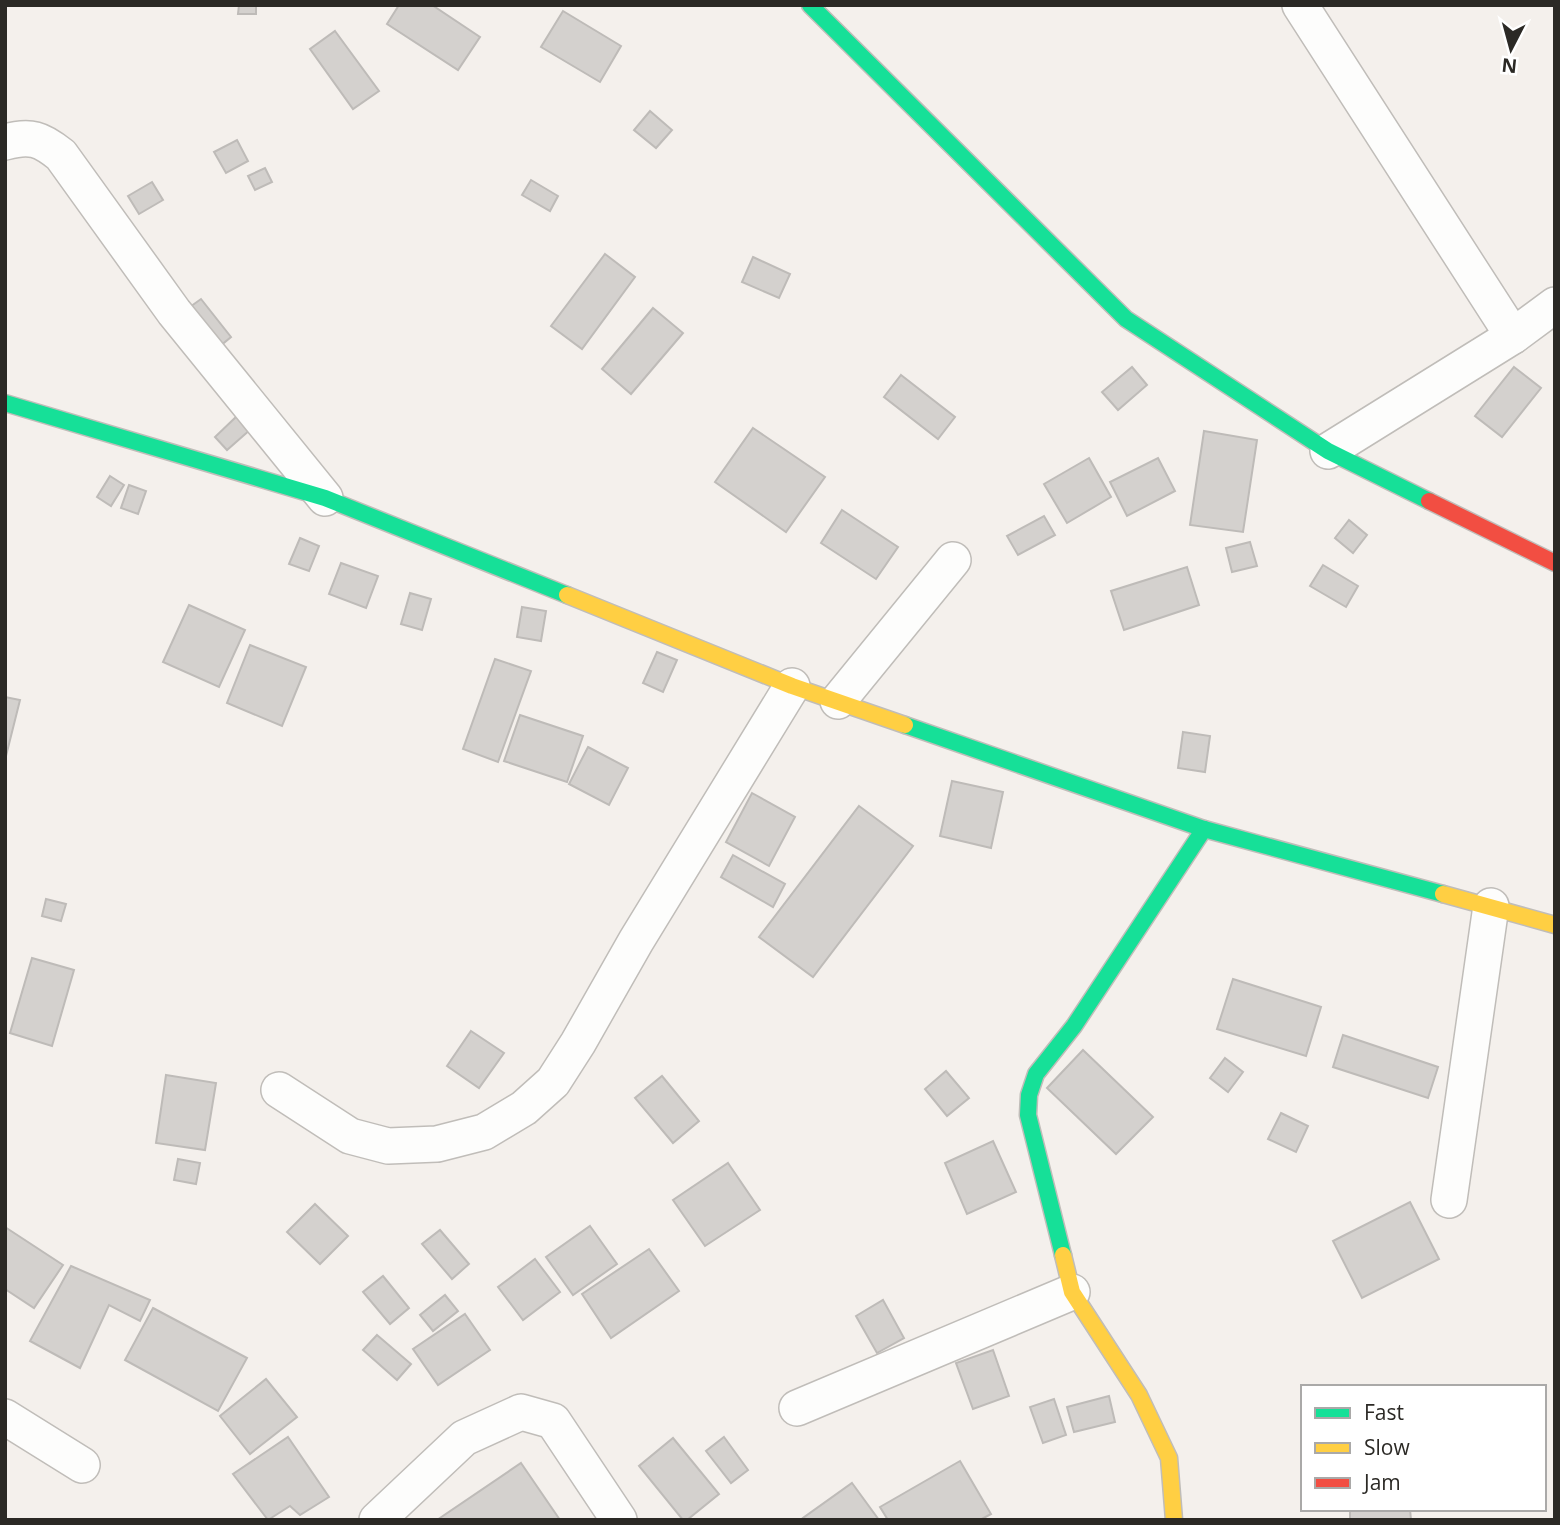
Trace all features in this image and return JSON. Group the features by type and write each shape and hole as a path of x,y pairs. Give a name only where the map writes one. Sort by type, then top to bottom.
{"street":[{"path":"810,5 1126,319 1328,451 1555,562"},
{"path":"1300,5 1513,336"},
{"path":"5,142 28,138 43,141 61,155 174,312 325,498"},
{"path":"1328,451 1513,336 1555,305"},
{"path":"5,403 325,498 792,686 1205,829 1555,925"},
{"path":"838,701 953,559"},
{"path":"279,1090 350,1136 388,1146 437,1144 484,1132 524,1108 553,1082 578,1043 636,941 792,686"},
{"path":"1174,1520 1169,1458 1139,1395 1072,1292 1028,1115 1035,1074 1074,1026 1205,829"},
{"path":"1449,1200 1491,906"},
{"path":"797,1408 1072,1292"},
{"path":"377,1520 464,1438 521,1412 553,1421 619,1520"},
{"path":"5,1417 82,1465"}],"building":[{"path":"239,5 256,5 256,14 238,14"},
{"path":"399,5 432,5 480,37 458,70 387,24"},
{"path":"563,11 621,46 600,82 541,47"},
{"path":"335,31 379,91 353,109 310,49"},
{"path":"650,111 672,130 656,148 634,130"},
{"path":"237,140 248,161 226,173 214,152"},
{"path":"265,168 272,182 255,190 248,176"},
{"path":"531,180 558,196 550,211 522,195"},
{"path":"152,182 163,200 139,214 128,196"},
{"path":"605,254 635,277 582,349 551,326"},
{"path":"753,257 790,274 779,298 742,282"},
{"path":"201,299 231,337 214,351 183,312"},
{"path":"653,308 683,333 631,394 602,369"},
{"path":"1132,367 1147,385 1118,410 1102,392"},
{"path":"1514,367 1541,388 1502,437 1475,416"},
{"path":"901,375 955,417 938,439 884,397"},
{"path":"238,415 251,429 227,450 215,437"},
{"path":"753,428 825,477 786,532 715,482"},
{"path":"1204,431 1257,440 1243,532 1190,525"},
{"path":"1089,458 1111,497 1067,523 1044,484"},
{"path":"1158,458 1175,491 1127,516 1110,482"},
{"path":"110,476 124,485 111,506 97,497"},
{"path":"129,485 146,491 138,514 121,508"},
{"path":"842,510 898,547 876,579 821,543"},
{"path":"1044,516 1055,535 1018,555 1007,536"},
{"path":"1349,520 1367,535 1353,553 1335,538"},
{"path":"300,538 319,546 309,571 289,564"},
{"path":"1250,542 1257,566 1232,572 1226,548"},
{"path":"341,563 378,576 366,608 329,594"},
{"path":"1323,565 1358,586 1346,607 1310,586"},
{"path":"1187,567 1199,605 1124,630 1111,591"},
{"path":"410,593 431,599 422,630 401,624"},
{"path":"189,605 245,630 219,687 163,662"},
{"path":"522,607 546,611 541,641 517,637"},
{"path":"250,645 306,667 282,726 227,703"},
{"path":"657,652 677,660 663,692 643,683"},
{"path":"495,659 531,671 498,762 463,749"},
{"path":"5,697 20,700 5,760"},
{"path":"520,715 583,736 567,782 504,761"},
{"path":"1183,732 1210,736 1205,772 1178,768"},
{"path":"588,747 628,768 609,805 569,784"},
{"path":"952,781 1003,792 991,848 940,836"},
{"path":"752,793 795,817 769,866 726,842"},
{"path":"859,806 913,846 813,977 759,937"},
{"path":"733,855 785,884 773,907 721,877"},
{"path":"46,899 66,904 61,921 42,916"},
{"path":"32,958 74,970 52,1046 10,1033"},
{"path":"1233,979 1321,1007 1306,1056 1217,1029"},
{"path":"471,1031 504,1053 479,1088 447,1066"},
{"path":"1343,1035 1438,1067 1428,1098 1333,1067"},
{"path":"1083,1050 1153,1117 1116,1154 1047,1088"},
{"path":"1225,1058 1243,1072 1228,1092 1210,1078"},
{"path":"946,1071 969,1098 947,1116 925,1089"},
{"path":"166,1075 216,1083 205,1150 156,1143"},
{"path":"662,1076 699,1121 673,1143 635,1098"},
{"path":"1281,1113 1308,1126 1296,1152 1268,1139"},
{"path":"993,1141 1016,1192 967,1214 945,1163"},
{"path":"178,1159 200,1163 196,1184 174,1180"},
{"path":"728,1163 760,1210 705,1246 673,1200"},
{"path":"1410,1202 1439,1259 1362,1298 1333,1241"},
{"path":"315,1204 348,1236 320,1264 287,1232"},
{"path":"590,1226 617,1264 573,1295 546,1257"},
{"path":"5,1227 63,1265 34,1308 5,1289"},
{"path":"440,1230 469,1264 452,1279 422,1244"},
{"path":"649,1249 679,1291 611,1338 582,1294"},
{"path":"535,1259 560,1292 523,1320 498,1287"},
{"path":"71,1266 150,1300 140,1321 109,1305 80,1368 30,1341"},
{"path":"383,1276 409,1308 390,1324 363,1292"},
{"path":"445,1295 458,1311 433,1331 420,1315"},
{"path":"883,1300 904,1338 877,1353 856,1316"},
{"path":"153,1308 247,1358 218,1411 125,1360"},
{"path":"465,1314 490,1350 438,1385 413,1349"},
{"path":"377,1335 411,1364 397,1380 363,1350"},
{"path":"993,1350 1009,1396 973,1409 956,1363"},
{"path":"266,1379 297,1417 250,1454 220,1416"},
{"path":"1109,1396 1115,1422 1074,1432 1067,1407"},
{"path":"1054,1399 1066,1435 1043,1443 1030,1407"},
{"path":"288,1437 329,1497 300,1515 290,1506 268,1520 233,1474"},
{"path":"724,1437 748,1470 731,1483 706,1451"},
{"path":"673,1438 719,1494 687,1520 683,1520 639,1466"},
{"path":"960,1461 991,1514 980,1520 888,1520 880,1507"},
{"path":"521,1463 560,1520 437,1520"},
{"path":"852,1483 879,1520 803,1518"},
{"path":"1350,1511 1410,1511 1411,1520 1350,1520"}],"traffic: fast":[{"path":"810,5 1126,319 1328,451 1429,501"},
{"path":"5,403 325,498 567,595"},
{"path":"905,725 1204,829 1443,894"},
{"path":"1063,1255 1028,1115 1029,1095 1036,1074 1074,1026 1204,829"}],"traffic: slow":[{"path":"567,595 792,686 905,725"},
{"path":"1443,894 1555,925"},
{"path":"1063,1255 1072,1292 1139,1395 1169,1458 1174,1520"}],"traffic: jam":[{"path":"1429,501 1555,563"}]}
